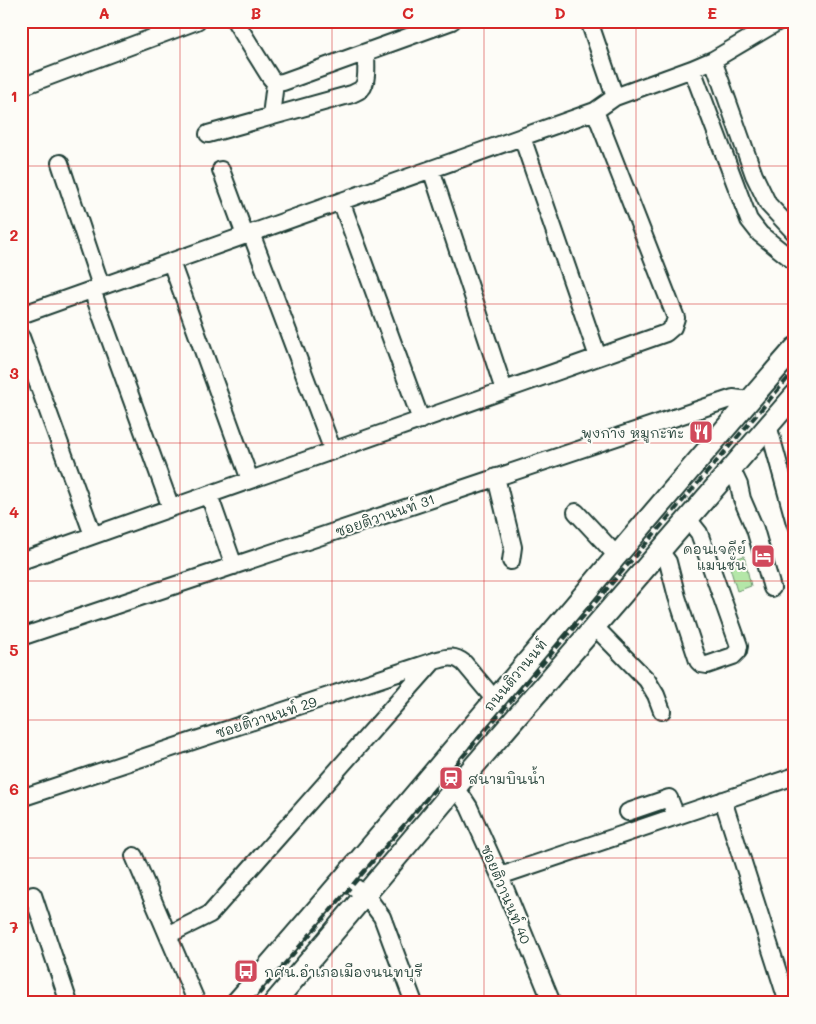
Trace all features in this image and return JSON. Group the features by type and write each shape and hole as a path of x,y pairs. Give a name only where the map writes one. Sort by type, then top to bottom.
{"main road":[{"name":"ถนนติวานนท์","path":"236,1003 795,348"},
{"name":"ถนนติวานนท์","path":"274,1003 456,787 795,395"}],"street":[{"path":"21,86 196,21"},
{"path":"235,21 275,82 282,82 452,21"},
{"path":"589,21 615,97"},
{"path":"21,315 596,111 615,97 713,60 779,21"},
{"path":"208,134 361,90 366,79 366,52"},
{"path":"713,60 754,175 768,204 795,233"},
{"path":"692,69 749,220 760,234 795,262"},
{"path":"271,116 275,82"},
{"path":"21,561 666,333 673,327 676,318 596,111"},
{"path":"522,137 598,357"},
{"path":"60,163 96,288 171,508"},
{"path":"431,169 504,390"},
{"path":"221,170 333,451"},
{"path":"734,183 754,175"},
{"path":"341,201 421,420"},
{"path":"171,262 250,480"},
{"path":"21,337 93,535"},
{"name":"ซอยติวานนท์ 31","path":"21,637 733,398 749,400"},
{"path":"768,425 795,523"},
{"path":"731,468 755,530 772,588"},
{"path":"496,478 513,547 511,561"},
{"path":"209,494 234,566"},
{"path":"576,512 617,556"},
{"path":"660,551 668,562 677,597 698,661 701,664 707,665 733,656 738,651 739,646 699,532 688,519"},
{"path":"595,627 647,680 656,695 662,711"},
{"name":"ซอยติวานนท์ 29","path":"21,798 434,661 452,657 464,663 495,700"},
{"path":"168,935 210,914 434,661"},
{"path":"500,876 795,776"},
{"name":"ซอยติวานนท์ 40","path":"456,787 469,807 500,876 552,1003"},
{"path":"628,812 669,798 676,816"},
{"path":"723,800 788,1003"},
{"path":"134,856 197,1003"},
{"path":"342,879 365,894 382,917 414,1003"},
{"path":"33,895 69,1003"}],"green space":[{"path":"744,556 751,586 737,591 728,561"}],"railway":[{"path":"251,1003 795,370"}],"place":[{"name":"พุงกาง หมูกะทะ","path":"701,432"},
{"name":"ดอนเจดีย์ แมนชั่น","path":"763,556"},
{"name":"สนามบินน้ำ","path":"451,778"},
{"name":"กศน.อำเภอเมืองนนทบุรี","path":"246,971"}]}
